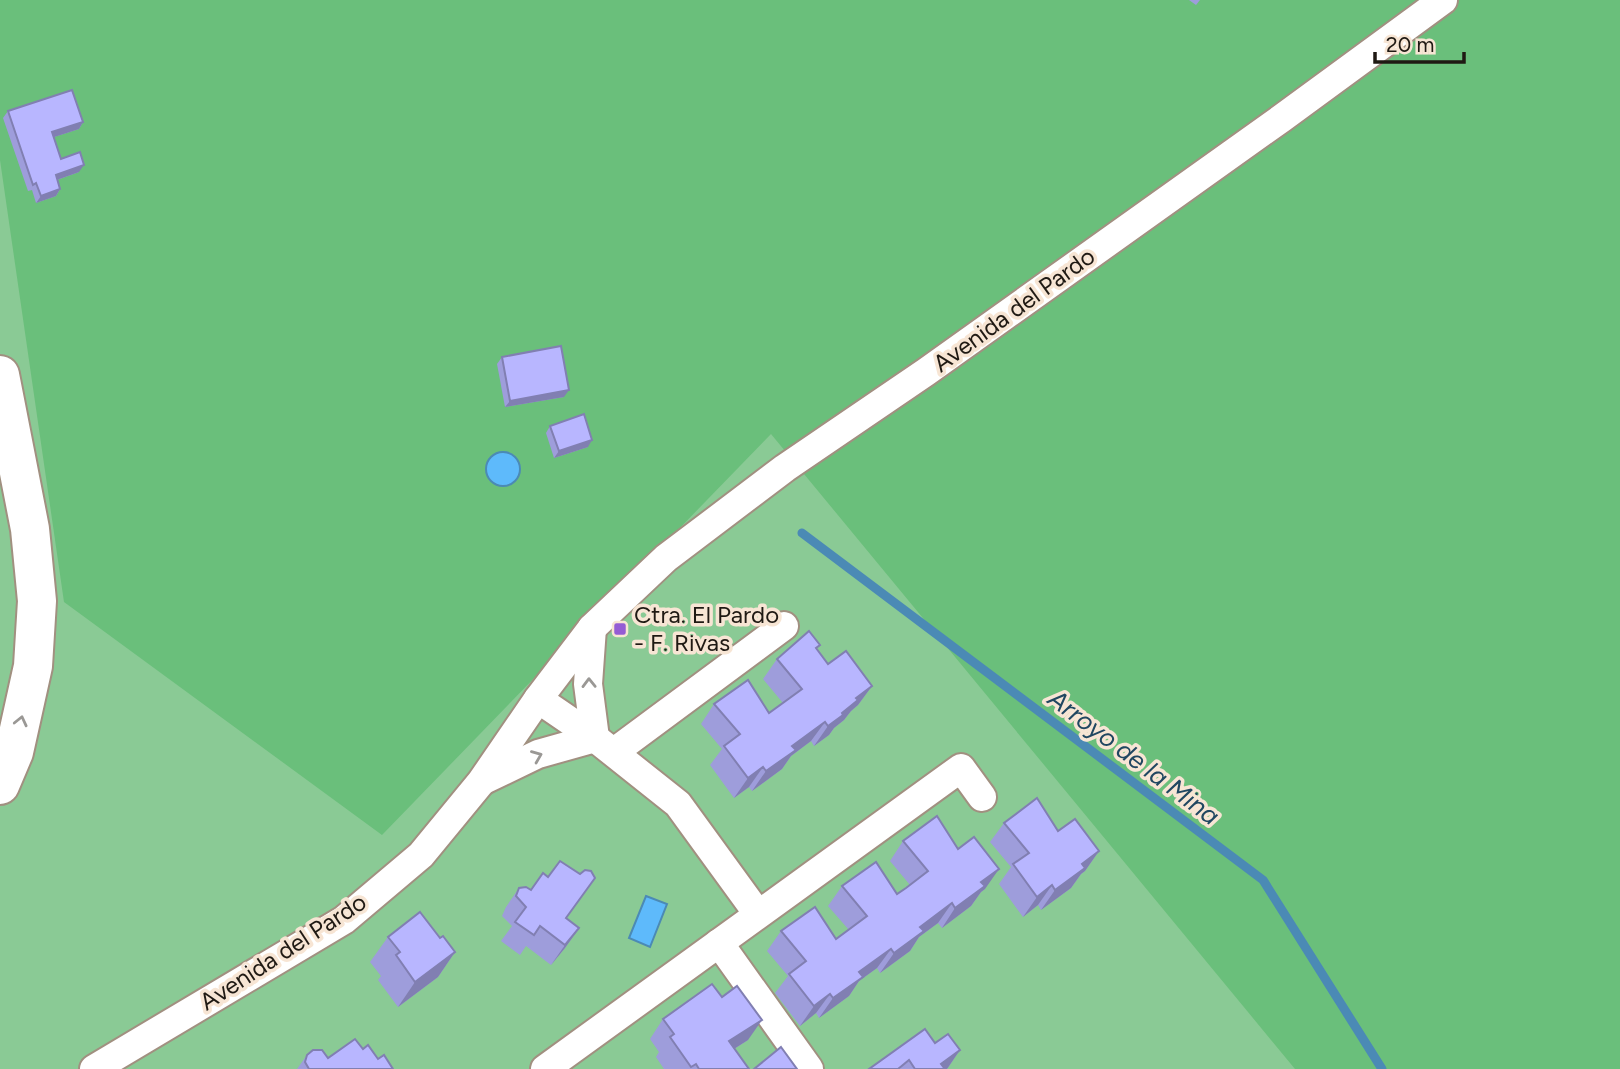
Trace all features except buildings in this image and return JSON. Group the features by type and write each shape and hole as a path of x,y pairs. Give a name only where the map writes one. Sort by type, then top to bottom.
{"main road":[{"path":"0,374 30,528 37,601 33,666 14,752 0,785"},
{"path":"0,698 13,657 30,528"}],"street":[{"name":"Avenida del Pardo","path":"94,1069 344,920 421,855 481,782 537,699 593,628 666,558 785,468 937,364 1443,0"},
{"path":"604,745 783,626"},
{"path":"593,628 588,684 604,745"},
{"path":"537,699 604,745 678,804 758,914"},
{"name":"Avenida del Pardo","path":"481,782 538,754 604,745"},
{"path":"545,1069 961,768 982,797"},
{"path":"719,943 809,1069"}],"green space":[{"path":"0,0 1620,0 1620,1069 0,1069"},
{"path":"0,0 1620,0 1620,1069 1295,1069 771,434 382,835 64,602 0,160"}],"water":[{"path":"503,452 515,457 520,469 515,481 503,486 491,481 486,469 491,457"},
{"path":"646,896 667,904 650,947 629,938"}],"waterway":[{"name":"Arroyo de la Mina","path":"802,533 1263,880 1382,1069"}],"place":[{"name":"Ctra. El Pardo - F. Rivas","path":"620,629"}]}
